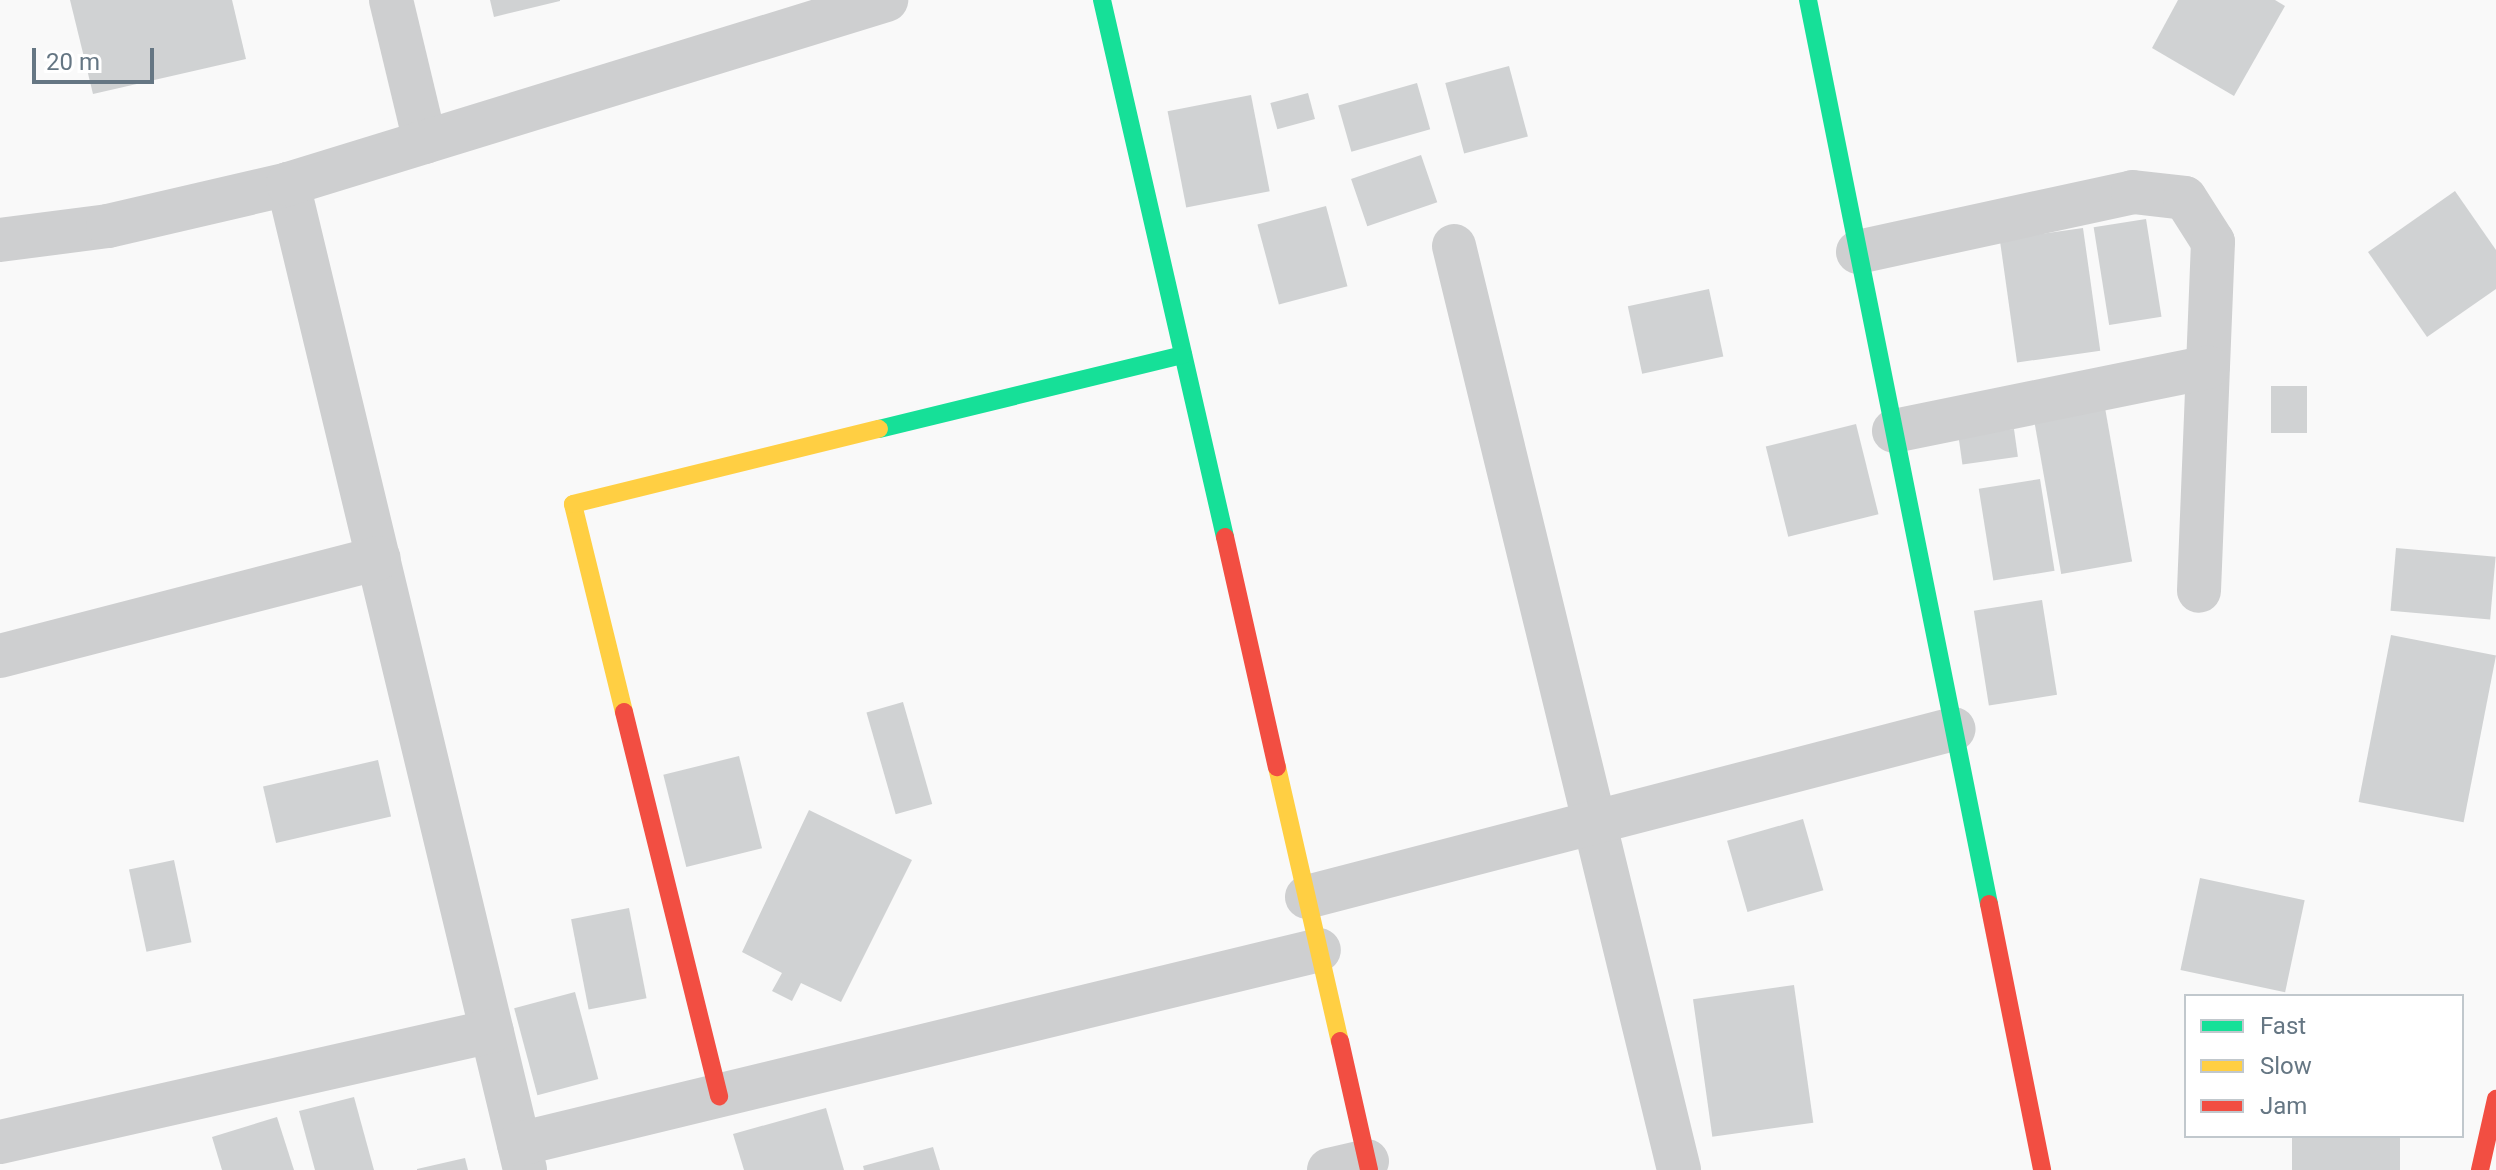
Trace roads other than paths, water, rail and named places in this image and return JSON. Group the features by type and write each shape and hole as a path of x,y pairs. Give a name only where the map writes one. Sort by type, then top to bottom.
{"street":[{"path":"391,0 425,142"},
{"path":"0,240 108,226 288,184 886,0"},
{"path":"1102,0 1319,950 1355,1167"},
{"path":"1808,0 2042,1170"},
{"path":"288,184 522,1157 719,1096 1319,950"},
{"path":"1858,252 2133,192 2185,198 2213,242 2199,591"},
{"path":"1454,246 1679,1170"},
{"path":"719,1096 573,504 1183,355"},
{"path":"1894,431 2208,367"},
{"path":"0,656 379,558"},
{"path":"1307,897 1954,729"},
{"path":"0,1142 492,1031"},
{"path":"2480,1170 2496,1099"}]}
